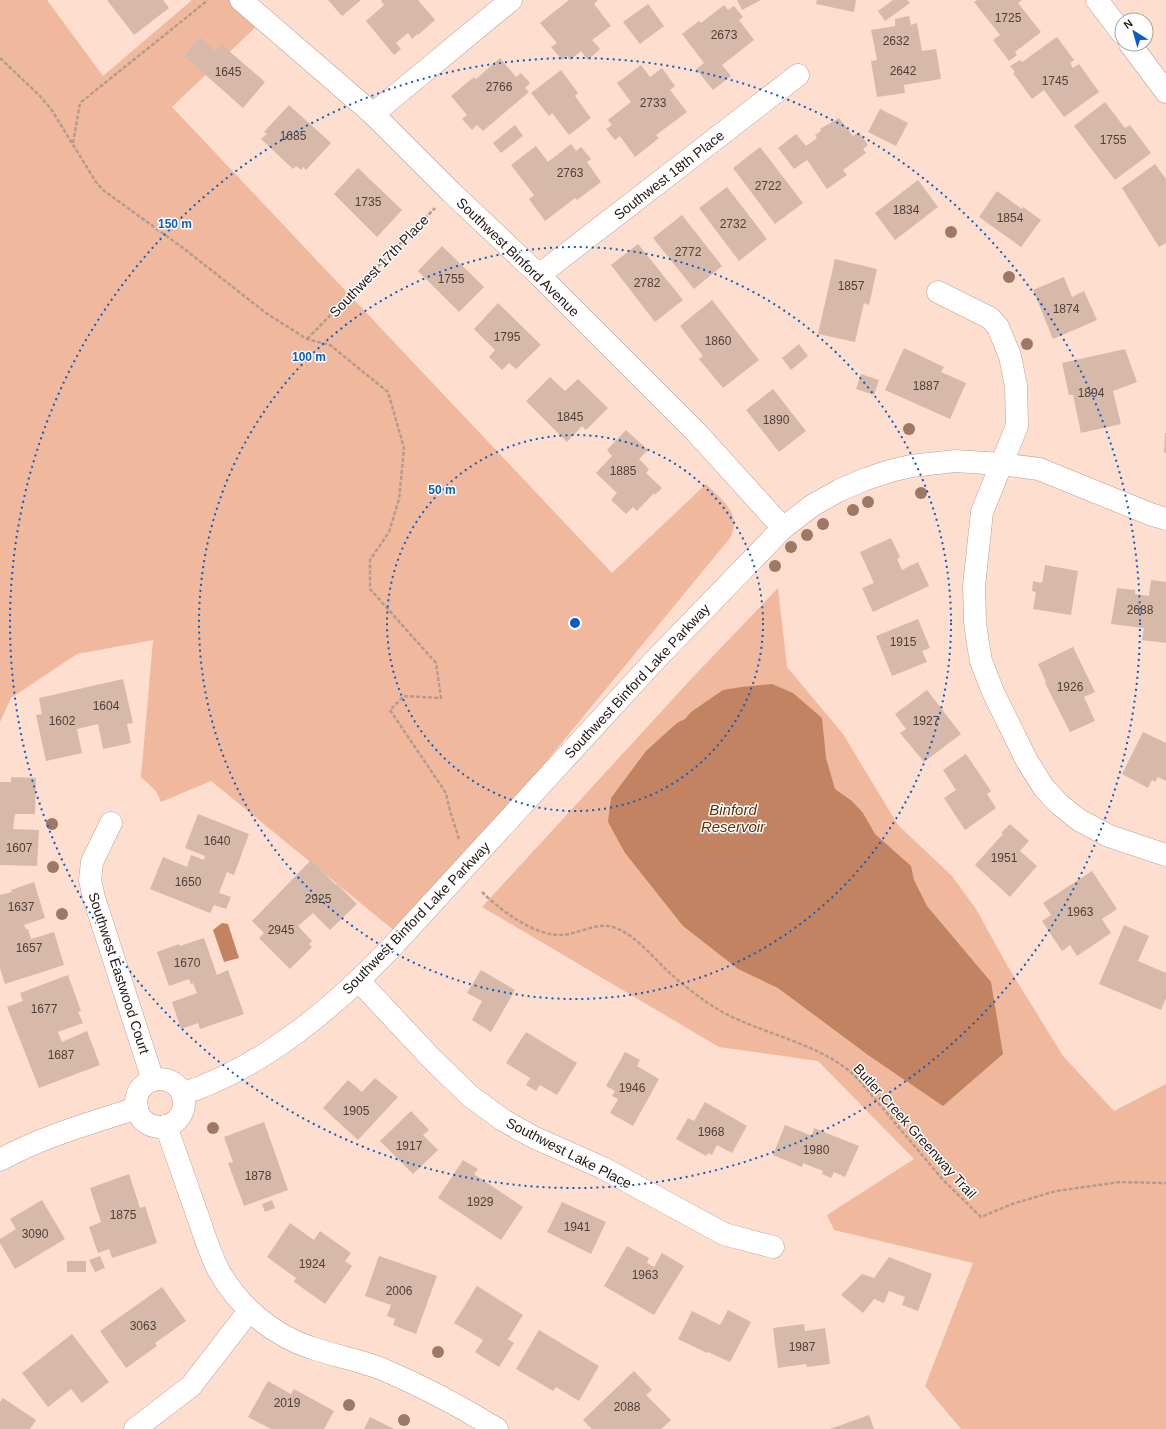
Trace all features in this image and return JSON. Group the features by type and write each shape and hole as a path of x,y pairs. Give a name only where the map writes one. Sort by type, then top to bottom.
{"street":[{"name":"Southwest Binford Avenue","path":"241,0 373,114 450,192 539,275 696,432 782,528"},
{"path":"373,114 511,0"},
{"path":"1097,0 1114,22"},
{"path":"1136,52 1166,92"},
{"name":"Southwest 18th Place","path":"539,275 798,74"},
{"path":"938,292 990,318 998,327 1010,356 1016,386 1017,426 982,512 974,586 975,622 981,661 993,692 1027,761 1044,788 1059,804 1079,820 1109,836 1166,855"},
{"name":"Southwest Binford Lake Parkway","path":"182,1094 207,1086 258,1058 293,1035 359,981 656,659 782,528 813,505 840,490 890,471 910,466 955,461 1001,464 1039,469 1166,519"},
{"name":"Southwest Eastwood Court","path":"111,823 92,862 90,880 94,898 153,1080"},
{"name":"Southwest Lake Place","path":"359,981 431,1058 470,1096 503,1120 533,1137 603,1168 724,1234 773,1247"},
{"path":"153,1080 165,1080 171,1082 180,1089 182,1094 183,1107 181,1114 177,1119 166,1126 155,1126 146,1122 142,1118 137,1108 137,1096 143,1086 153,1080"},
{"path":"0,1160 31,1145 78,1127 137,1108"},
{"path":"166,1126 209,1250 219,1271 249,1311 267,1325 292,1340 310,1348 360,1361 381,1369 422,1387 466,1410 497,1429"},
{"path":"135,1429 191,1386 249,1311"}],"path":[{"path":"73,143 80,103 208,0"},
{"path":"0,58 40,96 51,109 96,182 103,190 183,248 266,313 307,339 330,345 388,392 404,448 399,499 389,532 370,560 370,589 436,664 441,698 404,696 390,710 446,793 459,839"},
{"name":"Southwest 17th Place","path":"307,339 450,192"},
{"name":"Butler Creek Greenway Trail","path":"482,892 500,908 516,919 541,931 564,935 596,927 609,926 623,931 634,939 671,974 706,1002 754,1027 812,1049 835,1060 849,1070 944,1181 981,1217 1012,1204 1056,1191 1120,1182 1166,1183"}],"shaded area":[{"path":"0,0 47,0 103,76 192,0 233,0 264,19 172,107 612,573 706,484 729,508 734,522 730,538 402,937 211,781 161,802 156,791 141,777 153,640 77,654 11,698 0,722"},
{"path":"778,588 787,667 843,734 898,825 952,876 976,909 1007,965 1063,1056 1114,1111 1166,1084 1166,1429 961,1429 925,1386 973,1263 834,1230 827,1215 914,1159 818,1061 719,1047 482,907 693,677"}],"water":[{"name":"Binford Reservoir","path":"772,684 793,693 822,718 826,758 835,789 852,801 863,813 875,834 911,866 914,880 927,906 991,982 1003,1054 943,1106 868,1055 778,988 738,969 683,926 625,853 608,822 611,798 646,751 677,723 685,719 691,712 723,690"},
{"path":"222,923 228,924 239,958 224,962 213,930"}],"building":[{"path":"107,0 163,0 169,8 134,35"},
{"path":"328,0 361,0 342,16"},
{"path":"418,0 435,20 412,39 408,33 396,43 401,49 394,55 366,21 384,5 381,1"},
{"path":"569,0 598,0 594,4 611,26 592,40 600,49 588,60 581,51 570,60 567,56 562,60 551,47 557,43 540,23"},
{"path":"737,0 761,0 742,10"},
{"path":"817,0 856,0 854,12 816,4"},
{"path":"893,0 907,0 910,3 885,21 878,11"},
{"path":"977,0 1022,0 1018,3 1041,32 1015,52 1017,55 1009,61 993,40 1000,35 974,2"},
{"path":"648,4 664,26 640,44 623,22"},
{"path":"724,5 728,10 734,6 743,17 739,20 754,40 722,65 731,76 713,90 696,69 704,63 682,34 699,21 701,23"},
{"path":"909,16 911,25 917,23 922,51 936,49 941,79 904,85 905,93 877,97 871,61 877,60 871,30 895,26 895,19"},
{"path":"200,37 215,51 221,44 265,82 243,108 184,56"},
{"path":"1057,37 1074,60 1070,63 1073,68 1079,64 1099,92 1064,117 1044,90 1032,99 1013,73 1015,72 1010,66 1020,60 1022,62"},
{"path":"500,58 516,77 521,73 530,83 525,88 529,92 483,131 477,125 472,130 462,119 467,115 451,96 474,77 476,79"},
{"path":"641,65 650,77 662,68 675,86 670,90 687,112 656,135 659,138 635,157 620,136 615,140 606,129 612,125 608,120 631,102 617,83"},
{"path":"561,70 578,93 575,96 591,118 569,135 552,113 549,116 531,93"},
{"path":"1105,102 1125,128 1130,125 1151,153 1115,180 1074,126"},
{"path":"289,105 331,143 306,170 303,167 301,170 296,166 293,169 261,139 267,134 264,132"},
{"path":"880,109 908,123 896,146 868,132"},
{"path":"839,118 853,136 859,132 868,145 863,149 866,153 843,170 847,175 827,189 807,160 794,169 778,148 796,134 806,146 817,138 815,135 821,131 820,129"},
{"path":"515,125 523,136 501,153 493,143"},
{"path":"571,144 576,151 581,147 591,159 587,162 601,182 577,200 575,198 545,221 529,199 534,195 511,165 536,146 548,162"},
{"path":"760,147 803,203 775,224 733,168"},
{"path":"1155,164 1166,179 1166,243 1159,247 1122,188"},
{"path":"358,168 402,210 377,237 334,194"},
{"path":"918,180 938,207 895,240 875,213"},
{"path":"727,187 767,239 739,261 699,208"},
{"path":"997,191 1022,209 1023,207 1041,220 1021,247 979,217"},
{"path":"682,215 722,266 694,289 653,238"},
{"path":"638,244 683,300 655,322 611,265"},
{"path":"442,246 484,287 459,312 418,271"},
{"path":"835,259 877,269 869,305 864,303 855,342 818,334"},
{"path":"1064,277 1072,297 1084,291 1097,320 1053,339 1033,290"},
{"path":"712,300 759,360 723,388 699,359 703,356 680,326"},
{"path":"498,303 541,345 516,369 509,363 502,370 489,357 495,350 474,329"},
{"path":"799,344 808,356 791,370 782,358"},
{"path":"904,348 944,367 941,372 966,383 950,419 885,390"},
{"path":"1125,349 1137,382 1113,391 1121,424 1081,433 1073,395 1069,395 1062,363"},
{"path":"861,374 879,380 874,395 856,389"},
{"path":"550,377 565,391 578,379 608,408 586,430 582,426 567,442 526,401"},
{"path":"773,389 806,431 779,452 746,410"},
{"path":"626,430 648,450 639,459 649,469 646,473 662,488 655,495 654,493 637,511 633,507 626,514 611,500 617,493 596,473 612,456 607,450"},
{"path":"1165,433 1166,453 1164,453"},
{"path":"891,538 900,557 897,559 902,570 918,562 929,586 873,612 862,588 874,583 860,552"},
{"path":"1045,565 1078,571 1071,615 1033,609 1036,592 1032,591 1033,581 1042,583"},
{"path":"1151,580 1166,582 1166,643 1142,640 1144,628 1111,624 1117,588 1135,590 1135,594 1149,596"},
{"path":"918,619 930,648 922,651 927,662 892,676 876,636"},
{"path":"1073,647 1095,692 1084,697 1095,721 1070,732 1045,683 1046,682 1038,664"},
{"path":"123,679 133,723 127,724 131,743 103,749 98,724 77,729 82,753 46,761 36,715 42,714 39,698"},
{"path":"927,690 961,734 924,762 900,733 906,729 895,714"},
{"path":"1143,732 1166,743 1166,781 1158,777 1155,782 1152,780 1148,788 1122,774"},
{"path":"966,754 991,791 987,794 996,808 965,830 944,798 956,790 943,770"},
{"path":"11,777 36,778 35,814 15,814 13,829 39,830 37,866 0,865 0,782 11,782"},
{"path":"198,814 249,834 234,875 227,872 219,893 231,897 226,909 214,905 210,913 150,889 163,857 187,867 191,855 204,860 205,856 185,848"},
{"path":"1010,824 1029,841 1020,851 1037,866 1010,897 975,865"},
{"path":"311,860 357,904 330,930 313,913 298,926 312,941 309,944 312,947 290,969 259,938 264,933 252,921"},
{"path":"1092,871 1117,909 1102,919 1111,933 1077,956 1070,945 1062,951 1042,921 1051,915 1043,903"},
{"path":"34,882 45,918 24,925 26,929 28,929 31,939 54,932 64,965 5,984 0,968 0,895 12,892 11,890"},
{"path":"1124,925 1149,936 1138,961 1166,973 1166,998 1161,1010 1099,984"},
{"path":"204,938 217,975 228,970 244,1014 200,1029 198,1023 181,1029 172,1002 197,993 193,983 191,984 189,979 169,986 157,952 179,944 180,946"},
{"path":"481,970 515,990 491,1032 472,1020 482,1001 467,993"},
{"path":"68,975 81,1011 78,1012 83,1023 58,1032 62,1042 87,1031 100,1065 39,1088 7,1007 23,1001 20,993"},
{"path":"526,1032 577,1063 557,1095 540,1085 536,1091 526,1085 530,1078 506,1063"},
{"path":"625,1052 640,1060 637,1066 659,1079 633,1126 610,1113 618,1099 612,1096 615,1091 606,1086"},
{"path":"375,1078 398,1097 358,1140 323,1108 348,1080 362,1092"},
{"path":"705,1102 747,1126 732,1153 717,1145 712,1155 708,1153 706,1156 676,1139 688,1118 694,1121"},
{"path":"411,1111 429,1130 423,1135 438,1150 413,1174 380,1141"},
{"path":"264,1122 288,1190 244,1206 228,1163 233,1162 224,1137"},
{"path":"785,1125 812,1136 814,1128 859,1146 845,1177 834,1172 831,1178 822,1174 823,1171 803,1163 802,1167 773,1155"},
{"path":"463,1160 478,1169 474,1174 523,1207 501,1240 438,1198"},
{"path":"129,1174 140,1208 145,1206 157,1243 112,1258 109,1249 98,1253 89,1227 101,1222 90,1188"},
{"path":"42,1200 65,1239 15,1269 0,1243 0,1239 16,1229 10,1219"},
{"path":"272,1200 275,1208 265,1212 262,1204"},
{"path":"562,1202 606,1222 591,1254 547,1232"},
{"path":"290,1223 314,1240 320,1231 351,1253 345,1261 352,1266 325,1304 294,1282 296,1278 267,1257"},
{"path":"627,1246 649,1258 647,1263 654,1267 662,1253 684,1266 654,1315 604,1286"},
{"path":"100,1256 105,1268 95,1272 89,1260"},
{"path":"379,1256 437,1276 416,1334 393,1325 395,1319 387,1316 391,1305 365,1296"},
{"path":"889,1257 932,1274 918,1311 902,1305 905,1297 889,1291 884,1303 874,1299 863,1313 841,1295 862,1274 874,1278"},
{"path":"67,1261 86,1261 86,1272 67,1272"},
{"path":"477,1286 523,1315 508,1339 514,1343 499,1367 475,1352 483,1340 454,1323"},
{"path":"162,1287 186,1321 155,1343 157,1346 126,1368 100,1331"},
{"path":"728,1310 751,1322 730,1362 678,1339 692,1311 720,1325"},
{"path":"804,1324 805,1331 825,1328 830,1364 807,1367 806,1364 778,1368 773,1328"},
{"path":"539,1330 599,1366 579,1401 556,1387 553,1391 516,1369"},
{"path":"72,1334 109,1382 82,1403 71,1389 48,1407 22,1373"},
{"path":"634,1371 652,1390 646,1395 671,1420 661,1429 592,1429 583,1420"},
{"path":"268,1381 291,1394 294,1389 334,1411 324,1429 271,1429 248,1417"},
{"path":"3,1398 36,1420 30,1429 0,1429 0,1402"},
{"path":"869,1415 874,1429 830,1429"},
{"path":"370,1417 394,1429 364,1429"}]}
